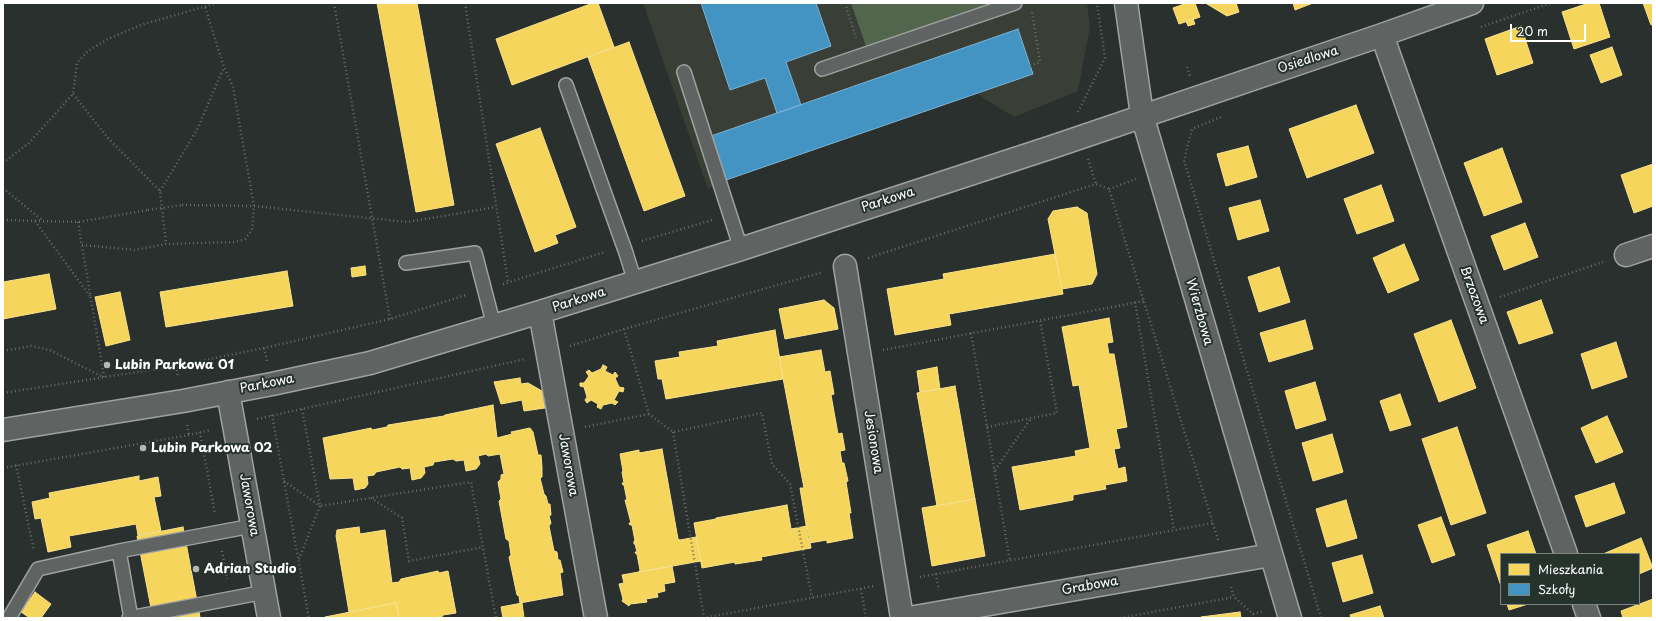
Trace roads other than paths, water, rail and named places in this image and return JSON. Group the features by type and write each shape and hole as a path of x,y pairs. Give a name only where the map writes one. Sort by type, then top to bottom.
{"street":[{"name":"Wierzbowa","path":"1126,3 1142,115 1290,618"},
{"name":"Osiedlowa","path":"1142,115 1382,36 1472,3"},
{"name":"Brzozowa","path":"1382,36 1566,553"},
{"name":"Parkowa","path":"3,430 228,392 370,363 741,249 1055,146 1142,115"},
{"path":"1626,255 1653,246"},
{"name":"Jesionowa","path":"845,266 902,618"},
{"name":"Jaworowa","path":"540,312 596,618"},
{"name":"Jaworowa","path":"228,392 270,618"},
{"name":"Grabowa","path":"909,618 1271,555"},
{"path":"1584,605 1589,618"}],"lane":[{"path":"822,69 1015,3"},
{"path":"684,72 741,249"},
{"path":"566,86 624,246 635,282"},
{"path":"406,262 475,253 494,326"},
{"path":"9,618 38,569 119,551 252,526"},
{"path":"119,551 130,618 265,592"}],"place":[{"name":"Lubin Parkowa 01","path":"107,365"},
{"name":"Lubin Parkowa 02","path":"143,448"},
{"name":"Adrian Studio","path":"196,569"}]}
